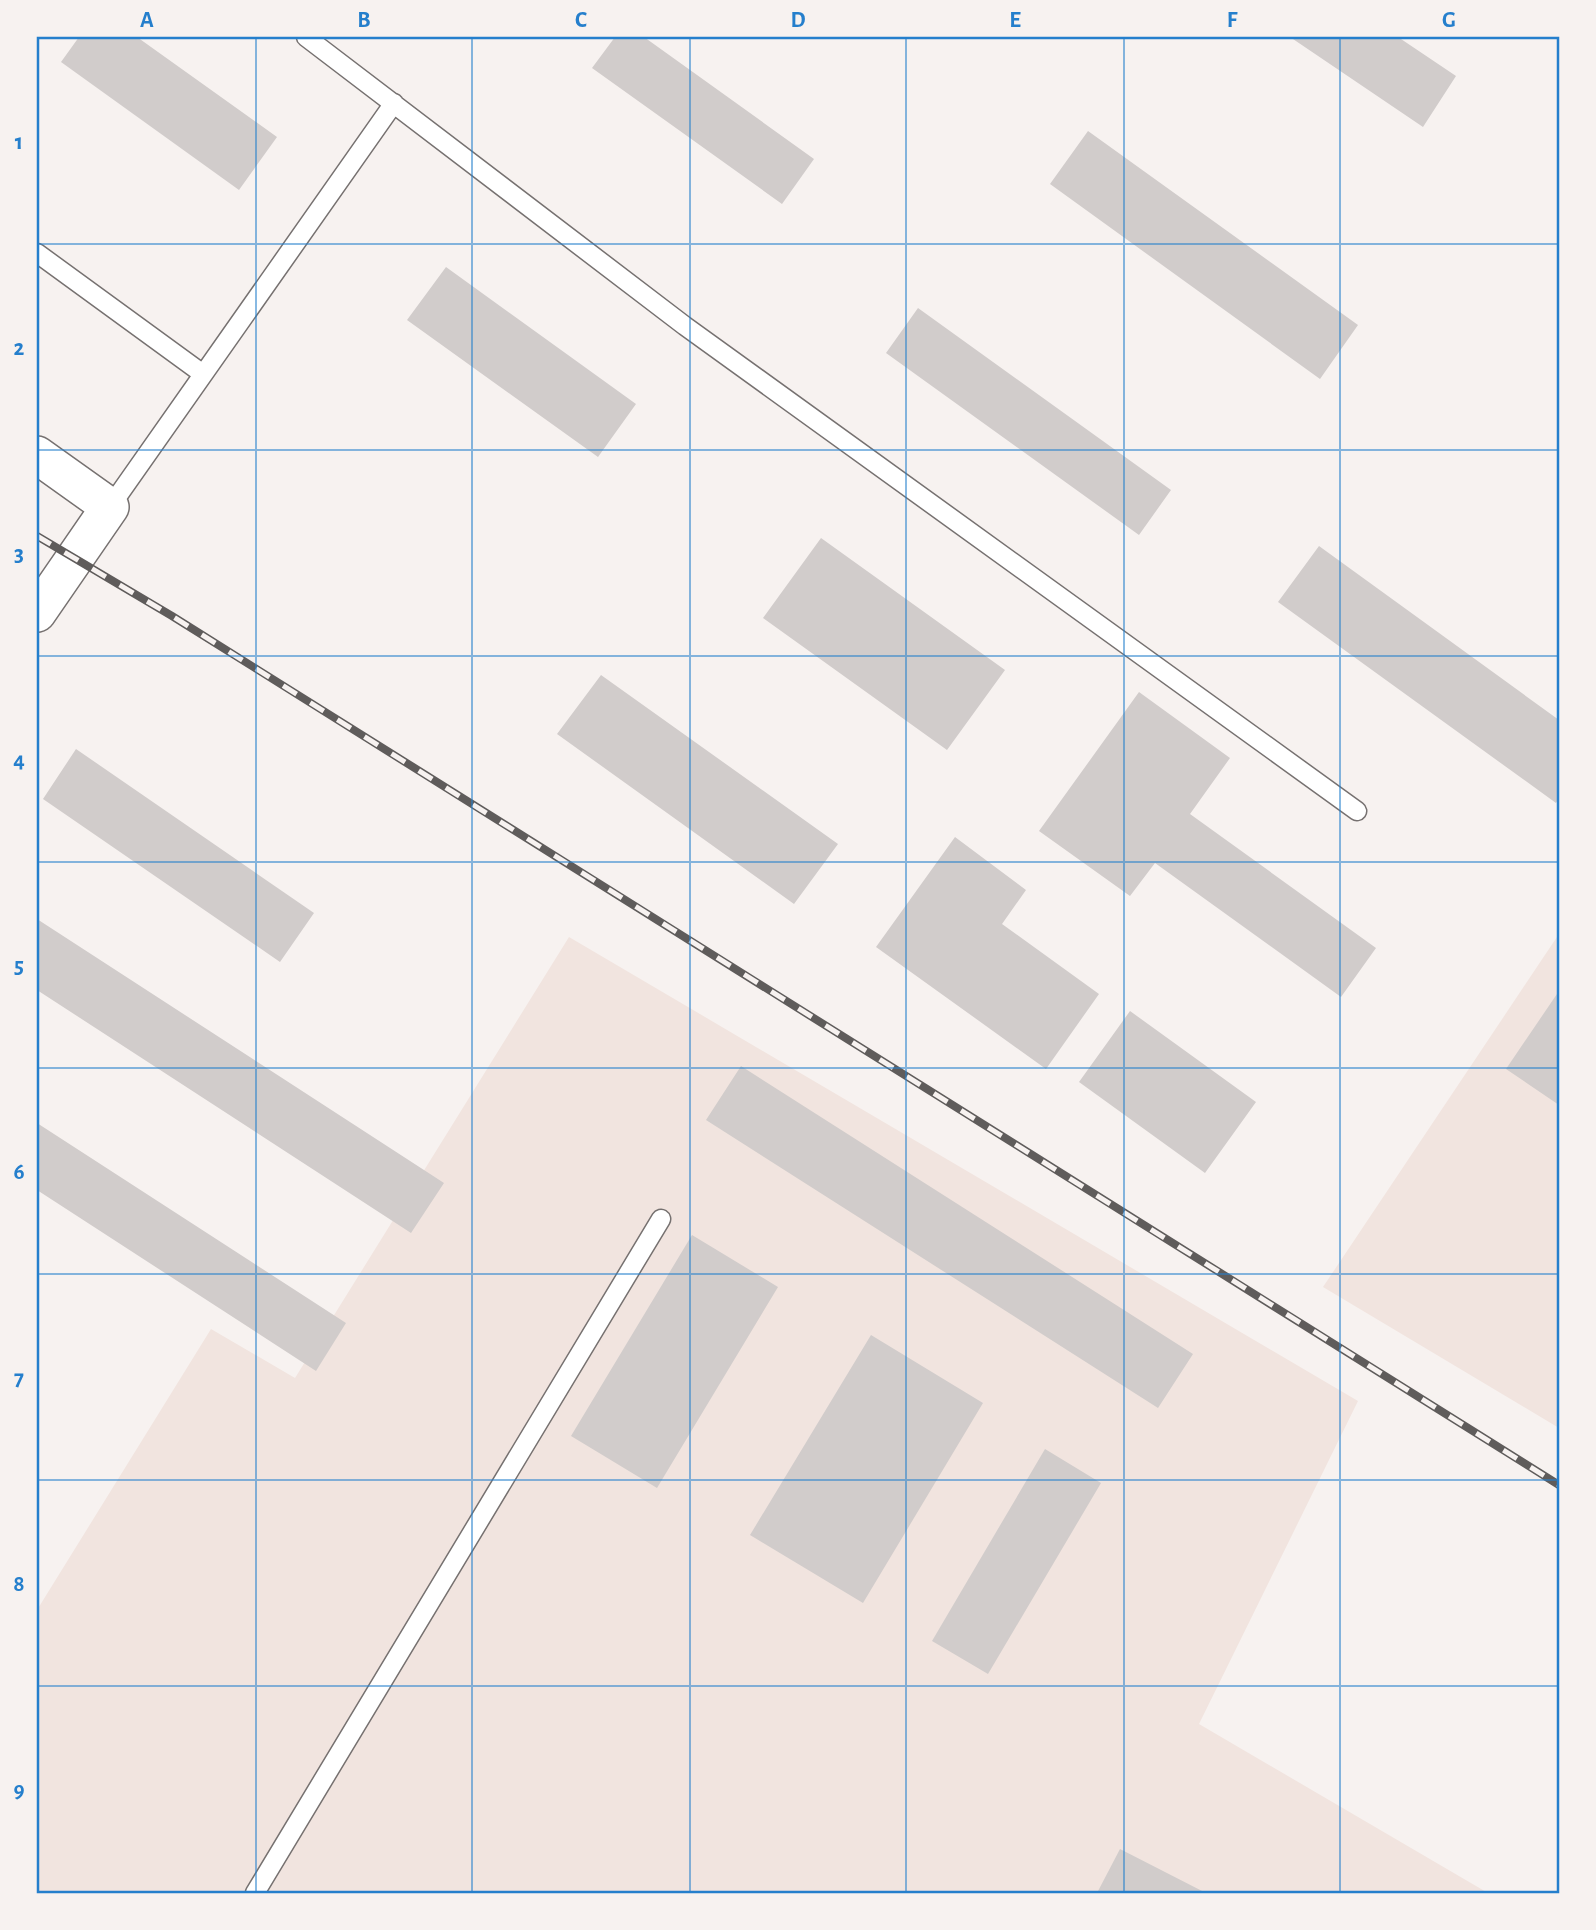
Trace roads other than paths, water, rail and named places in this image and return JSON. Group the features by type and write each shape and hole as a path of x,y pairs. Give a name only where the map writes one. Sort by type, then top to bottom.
{"street":[{"path":"37,455 110,507 37,613"}],"lane":[{"path":"306,37 685,326 1357,811"},
{"path":"110,507 394,103"},
{"path":"37,253 203,374"},
{"path":"255,1893 661,1219"}],"railway":[{"path":"37,536 172,616 1559,1485"}]}
